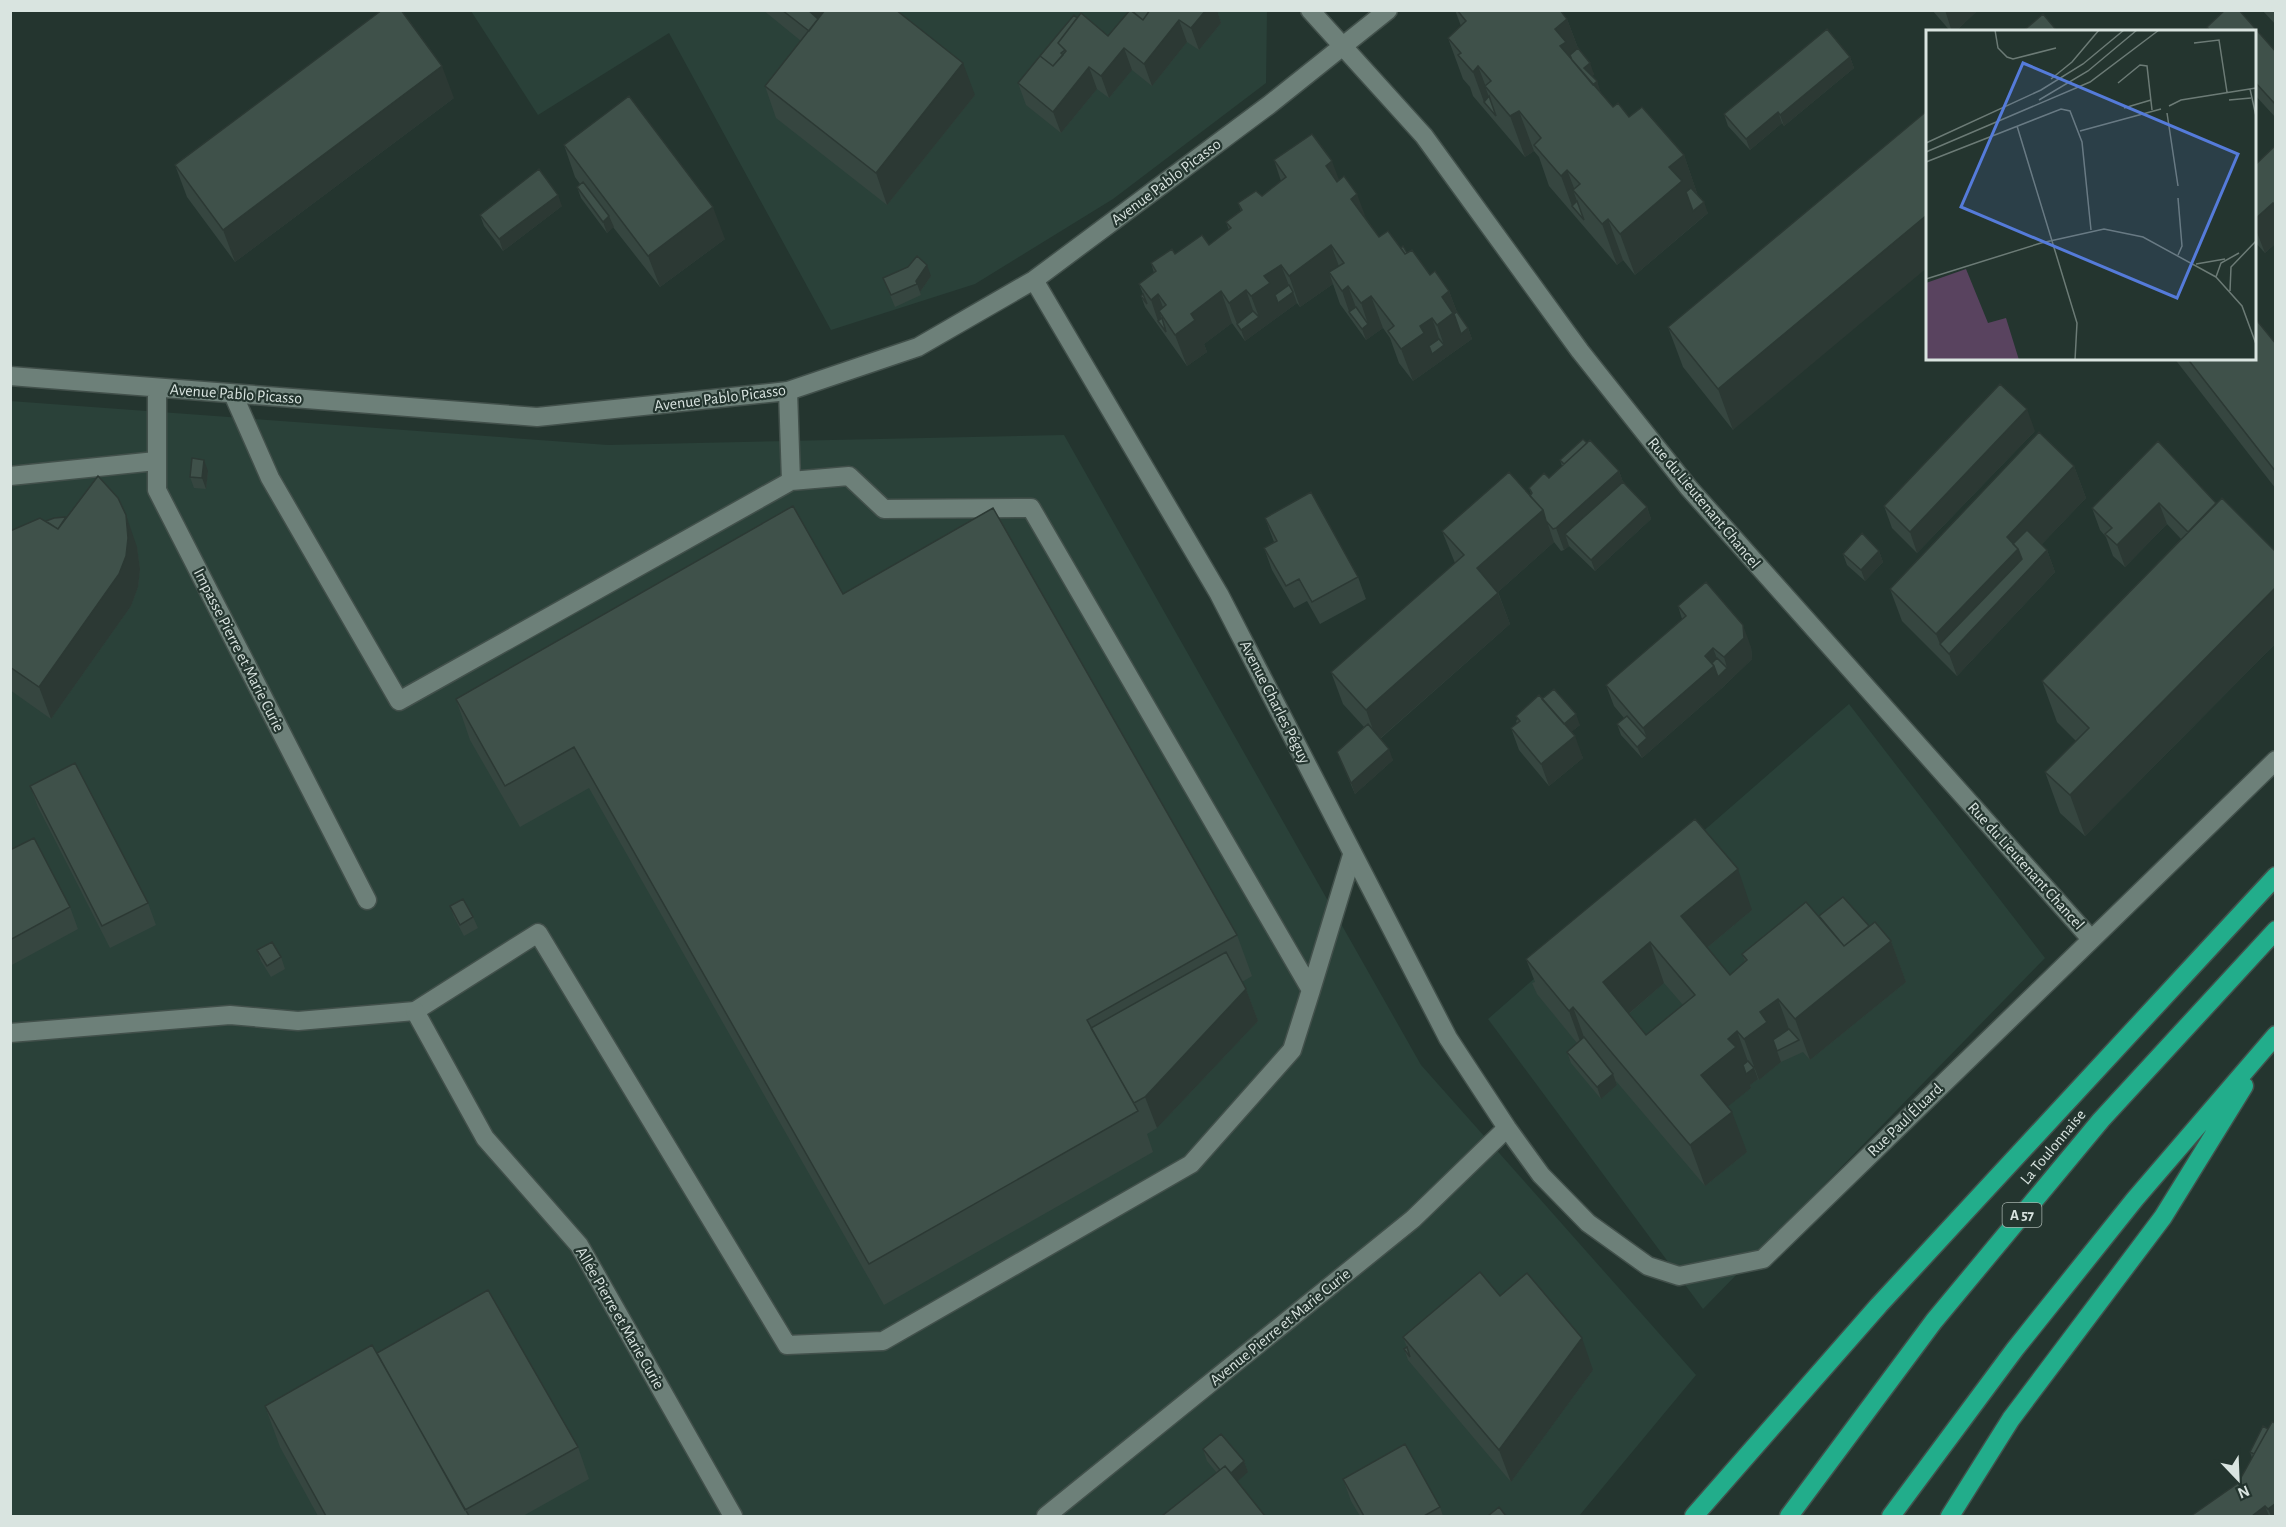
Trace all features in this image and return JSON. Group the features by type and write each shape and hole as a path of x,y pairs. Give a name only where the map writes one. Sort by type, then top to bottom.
{"highway":[{"path":"1694,1516 1879,1305 2276,876"},
{"name":"La Toulonnaise","path":"1789,1516 1949,1302 2101,1120 2276,930"},
{"path":"1891,1516 2030,1330 2135,1199 2275,1036"},
{"path":"1950,1516 2011,1419 2163,1217 2275,1036"}],"street":[{"name":"Rue du Lieutenant Chancel","path":"1310,10 1424,136 1580,351 1688,487 2091,939"},
{"name":"Avenue Pablo Picasso","path":"10,376 537,417 788,391 918,347 1034,280 1269,105 1388,10"},
{"name":"Avenue Charles Péguy","path":"1034,280 1219,594 1448,1038 1507,1128"},
{"name":"Impasse Pierre et Marie Curie","path":"157,388 157,490 367,900"},
{"path":"788,391 791,481"},
{"path":"233,394 270,478 399,701 791,481 849,476 884,509 1031,508 1311,990"},
{"path":"10,476 156,461"},
{"name":"Rue Paul Éluard","path":"1507,1128 1541,1174 1588,1222 1648,1266 1680,1276 1763,1259 2276,760"},
{"path":"10,1033 230,1015 298,1021 415,1011 538,933 787,1345 883,1341 1191,1164 1292,1050 1352,855"},
{"name":"Allée Pierre et Marie Curie","path":"415,1011 485,1138 579,1245 733,1516"},
{"name":"Avenue Pierre et Marie Curie","path":"1046,1516 1413,1219 1507,1128"}],"shaded area":[{"path":"471,11 1267,11 1266,83 1113,199 975,284 831,330 669,33 538,115"},
{"path":"10,401 608,445 1064,435 1421,1065 1696,1375 1579,1516 11,1516"},
{"path":"1849,704 2045,958 1703,1309 1488,1019"}],"building":[{"path":"382,10 401,10 442,66 223,230 175,165"},
{"path":"782,10 808,10 818,19 809,31"},
{"path":"825,10 896,10 963,63 876,173 765,86"},
{"path":"1130,10 1143,20 1150,10 1206,10 1191,28 1179,20 1144,64 1124,48 1101,76 1089,67 1053,112 1018,83 1040,56 1053,66 1066,51 1058,43 1081,13 1108,36"},
{"path":"1131,10 1150,10 1143,20"},
{"path":"1457,10 1560,10 1567,19 1555,29 1566,42 1560,46 1613,107 1618,103 1629,117 1642,107 1684,155 1669,167 1682,181 1620,234 1608,219 1602,224 1573,190 1580,184 1567,170 1561,176 1534,145 1541,138 1519,111 1510,116 1485,86 1491,81 1478,66 1473,72 1458,55 1461,53 1448,38 1466,21"},
{"path":"2225,10 2239,10 2276,52 2276,105 2256,83 2256,30 2209,30 2207,27"},
{"path":"2043,14 2056,30 2024,30"},
{"path":"1074,15 1077,18 1058,43 1065,50 1061,53 1063,55 1053,66 1040,56"},
{"path":"1827,29 1850,57 1780,115 1778,112 1746,139 1724,114"},
{"path":"1578,48 1590,63 1584,68 1597,81 1593,85 1572,60 1570,55"},
{"path":"629,96 713,207 648,256 564,145"},
{"path":"1489,96 1496,116 1484,102"},
{"path":"1926,112 1926,216 1718,389 1668,327"},
{"path":"1312,134 1332,161 1326,166 1337,182 1344,176 1357,194 1351,199 1379,237 1388,231 1405,254 1412,250 1430,275 1435,271 1449,291 1442,297 1453,313 1437,325 1432,318 1420,326 1424,333 1401,349 1388,331 1394,326 1371,296 1361,303 1348,286 1342,291 1329,272 1344,263 1331,245 1289,276 1281,265 1264,276 1270,283 1251,296 1246,290 1229,303 1221,291 1191,314 1195,320 1175,335 1159,311 1166,305 1158,294 1151,300 1139,284 1156,271 1151,263 1172,249 1175,254 1202,235 1209,245 1231,228 1226,222 1242,210 1238,203 1256,191 1262,196 1286,177 1274,160"},
{"path":"2276,145 2276,205 2273,203 2256,218 2256,164"},
{"path":"539,169 558,195 499,239 480,215"},
{"path":"583,182 609,216 603,222 577,187"},
{"path":"1691,188 1704,202 1693,211 1686,192"},
{"path":"1577,201 1584,220 1572,206"},
{"path":"917,256 927,265 916,281 917,284 891,295 883,278 908,267"},
{"path":"1289,285 1293,292 1278,303 1275,295"},
{"path":"1356,307 1368,324 1362,329 1349,312"},
{"path":"1253,311 1259,317 1241,330 1237,324"},
{"path":"1457,312 1468,328 1461,334 1454,314"},
{"path":"1162,318 1166,332 1158,321"},
{"path":"2256,319 2276,344 2276,472 2189,360 2256,360"},
{"path":"1439,339 1444,345 1432,354 1429,346"},
{"path":"2000,384 2027,409 1910,532 1884,506"},
{"path":"2039,432 2074,466 2007,537 2018,549 1936,634 1890,589"},
{"path":"1583,439 1587,443 1564,464 1560,460"},
{"path":"1590,440 1619,471 1553,529 1546,521 1543,510 1530,496 1532,493 1529,488 1544,473 1549,478"},
{"path":"2158,441 2216,503 2188,532 2159,503 2117,545 2105,534 2112,528 2092,508"},
{"path":"192,458 204,460 202,478 190,477"},
{"path":"1509,472 1543,510 1477,568 1498,593 1366,710 1331,672 1464,555 1442,531"},
{"path":"98,476 118,498 126,515 128,538 126,556 119,574 39,687 10,667 10,531 40,518 58,529"},
{"path":"1623,482 1647,507 1591,560 1565,534"},
{"path":"1311,492 1358,577 1312,602 1299,579 1286,586 1264,548 1277,541 1265,518"},
{"path":"2222,498 2276,552 2276,587 2070,795 2045,772 2089,728 2042,681"},
{"path":"793,506 843,594 993,508 1237,935 1087,1020 1138,1111 869,1264 574,747 505,786 456,699"},
{"path":"66,517 58,529 46,521 54,518"},
{"path":"2027,530 2047,550 1949,654 1940,644 2022,559 2013,544"},
{"path":"1862,533 1879,551 1861,570 1843,554"},
{"path":"1706,582 1743,625 1744,638 1724,657 1713,648 1705,656 1714,666 1643,728 1606,685 1686,616 1678,606"},
{"path":"1717,658 1727,668 1718,677 1712,663"},
{"path":"1554,689 1576,714 1564,724 1542,699"},
{"path":"1539,695 1575,736 1541,764 1511,728 1520,721 1516,716"},
{"path":"1627,716 1647,738 1637,747 1617,724"},
{"path":"1368,724 1389,749 1351,783 1337,752"},
{"path":"75,763 148,903 102,926 30,786"},
{"path":"1695,819 1738,869 1681,916 1730,975 1747,960 1742,954 1806,902 1844,946 1875,922 1891,941 1795,1019 1778,999 1760,1012 1767,1022 1744,1039 1737,1031 1728,1039 1736,1047 1701,1075 1732,1112 1690,1145 1573,1007 1569,1011 1526,959","holes":["1650,942 1695,995 1646,1035 1603,982"]},
{"path":"34,838 70,907 10,940 10,850"},
{"path":"1843,897 1869,926 1844,946 1819,916"},
{"path":"463,899 473,917 460,925 450,906"},
{"path":"272,942 281,957 267,966 257,950"},
{"path":"1226,952 1246,989 1145,1097 1134,1103 1091,1028"},
{"path":"1789,1029 1799,1040 1777,1051 1773,1040"},
{"path":"1584,1037 1613,1074 1597,1087 1567,1052"},
{"path":"1748,1061 1754,1068 1746,1074 1743,1065"},
{"path":"1480,1272 1500,1296 1527,1273 1582,1338 1499,1450 1403,1337"},
{"path":"488,1290 578,1447 465,1510 377,1353"},
{"path":"372,1345 469,1516 326,1516 265,1406"},
{"path":"2272,1422 2276,1423 2276,1503 2268,1509 2265,1506 2252,1516 2191,1516 2238,1483"},
{"path":"2263,1426 2268,1429 2254,1454 2250,1452"},
{"path":"1221,1434 1244,1461 1231,1473 1225,1466 1220,1470 1203,1449"},
{"path":"1405,1444 1440,1507 1424,1516 1364,1516 1343,1479"},
{"path":"1225,1466 1265,1516 1162,1516"},
{"path":"1499,1507 1506,1516 1488,1516"}]}
